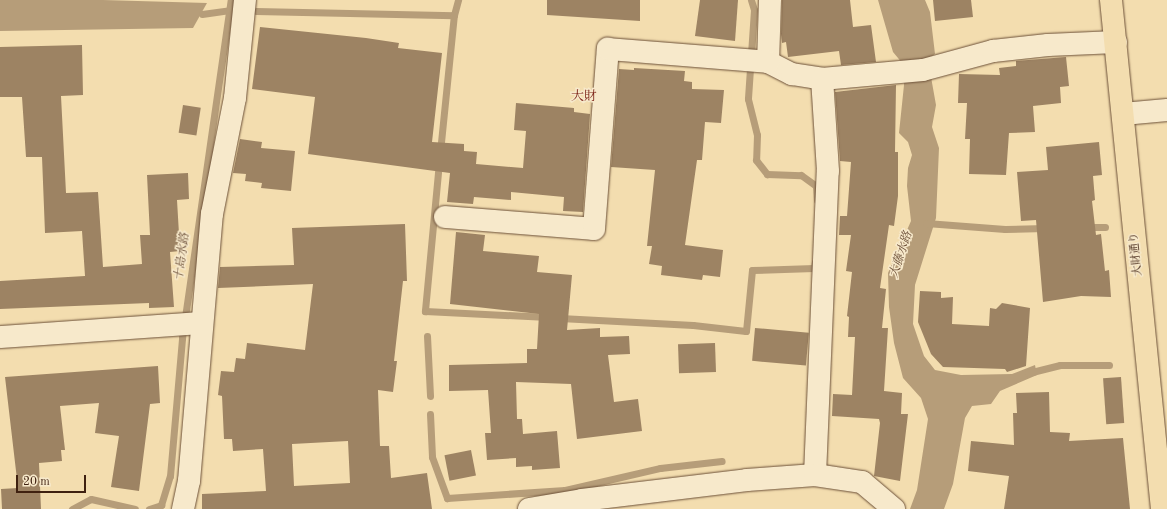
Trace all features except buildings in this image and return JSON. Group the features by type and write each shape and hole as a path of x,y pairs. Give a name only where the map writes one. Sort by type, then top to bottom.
{"main road":[{"name":"大財通り","path":"1112,0 1162,509"}],"street":[{"path":"183,509 189,481 201,323 212,214 236,98 245,0"},
{"path":"757,61 770,0"},
{"path":"445,217 594,229 608,49 757,61 792,74 822,79 899,73 944,65 993,51 1048,45 1116,42"},
{"path":"815,475 828,179 822,79"},
{"path":"1123,114 1167,110"},
{"path":"0,337 201,323"},
{"path":"536,508 582,500 747,480 815,475 862,482 894,509"}],"water":[{"path":"0,0 103,0 207,3 193,28 0,31"},
{"name":"大藤水路","path":"878,0 925,0 930,12 935,54 924,61 931,77 936,105 932,127 939,148 936,218 915,285 913,324 924,356 935,370 961,375 1012,374 1035,365 1037,375 1000,391 991,404 972,406 965,418 953,484 944,509 910,509 917,490 928,419 921,398 903,378 894,343 889,307 888,273 911,221 907,186 908,168 912,155 908,142 899,133 904,85 903,64 893,52"}],"waterway":[{"name":"十島水路","path":"149,509 161,505 170,476 182,338 231,0"},
{"path":"440,152 454,15 458,0"},
{"path":"751,0 754,10 748,99 757,135 756,160 767,174 801,175 816,186 817,200"},
{"path":"202,14 230,10"},
{"path":"256,11 454,15"},
{"path":"439,162 425,311 548,317"},
{"path":"926,223 1005,229 1045,228"},
{"path":"1085,227 1105,227"},
{"path":"560,318 693,325 746,331 752,270 814,268 815,262"},
{"path":"427,336 430,396"},
{"path":"1028,373 1060,365 1109,365"},
{"path":"430,414 432,457 447,498 565,490 567,501"},
{"path":"565,490 660,468 722,461"},
{"name":"十島水路","path":"72,509 91,499 135,509"}],"district":[{"name":"大財","path":"584,97"}]}
